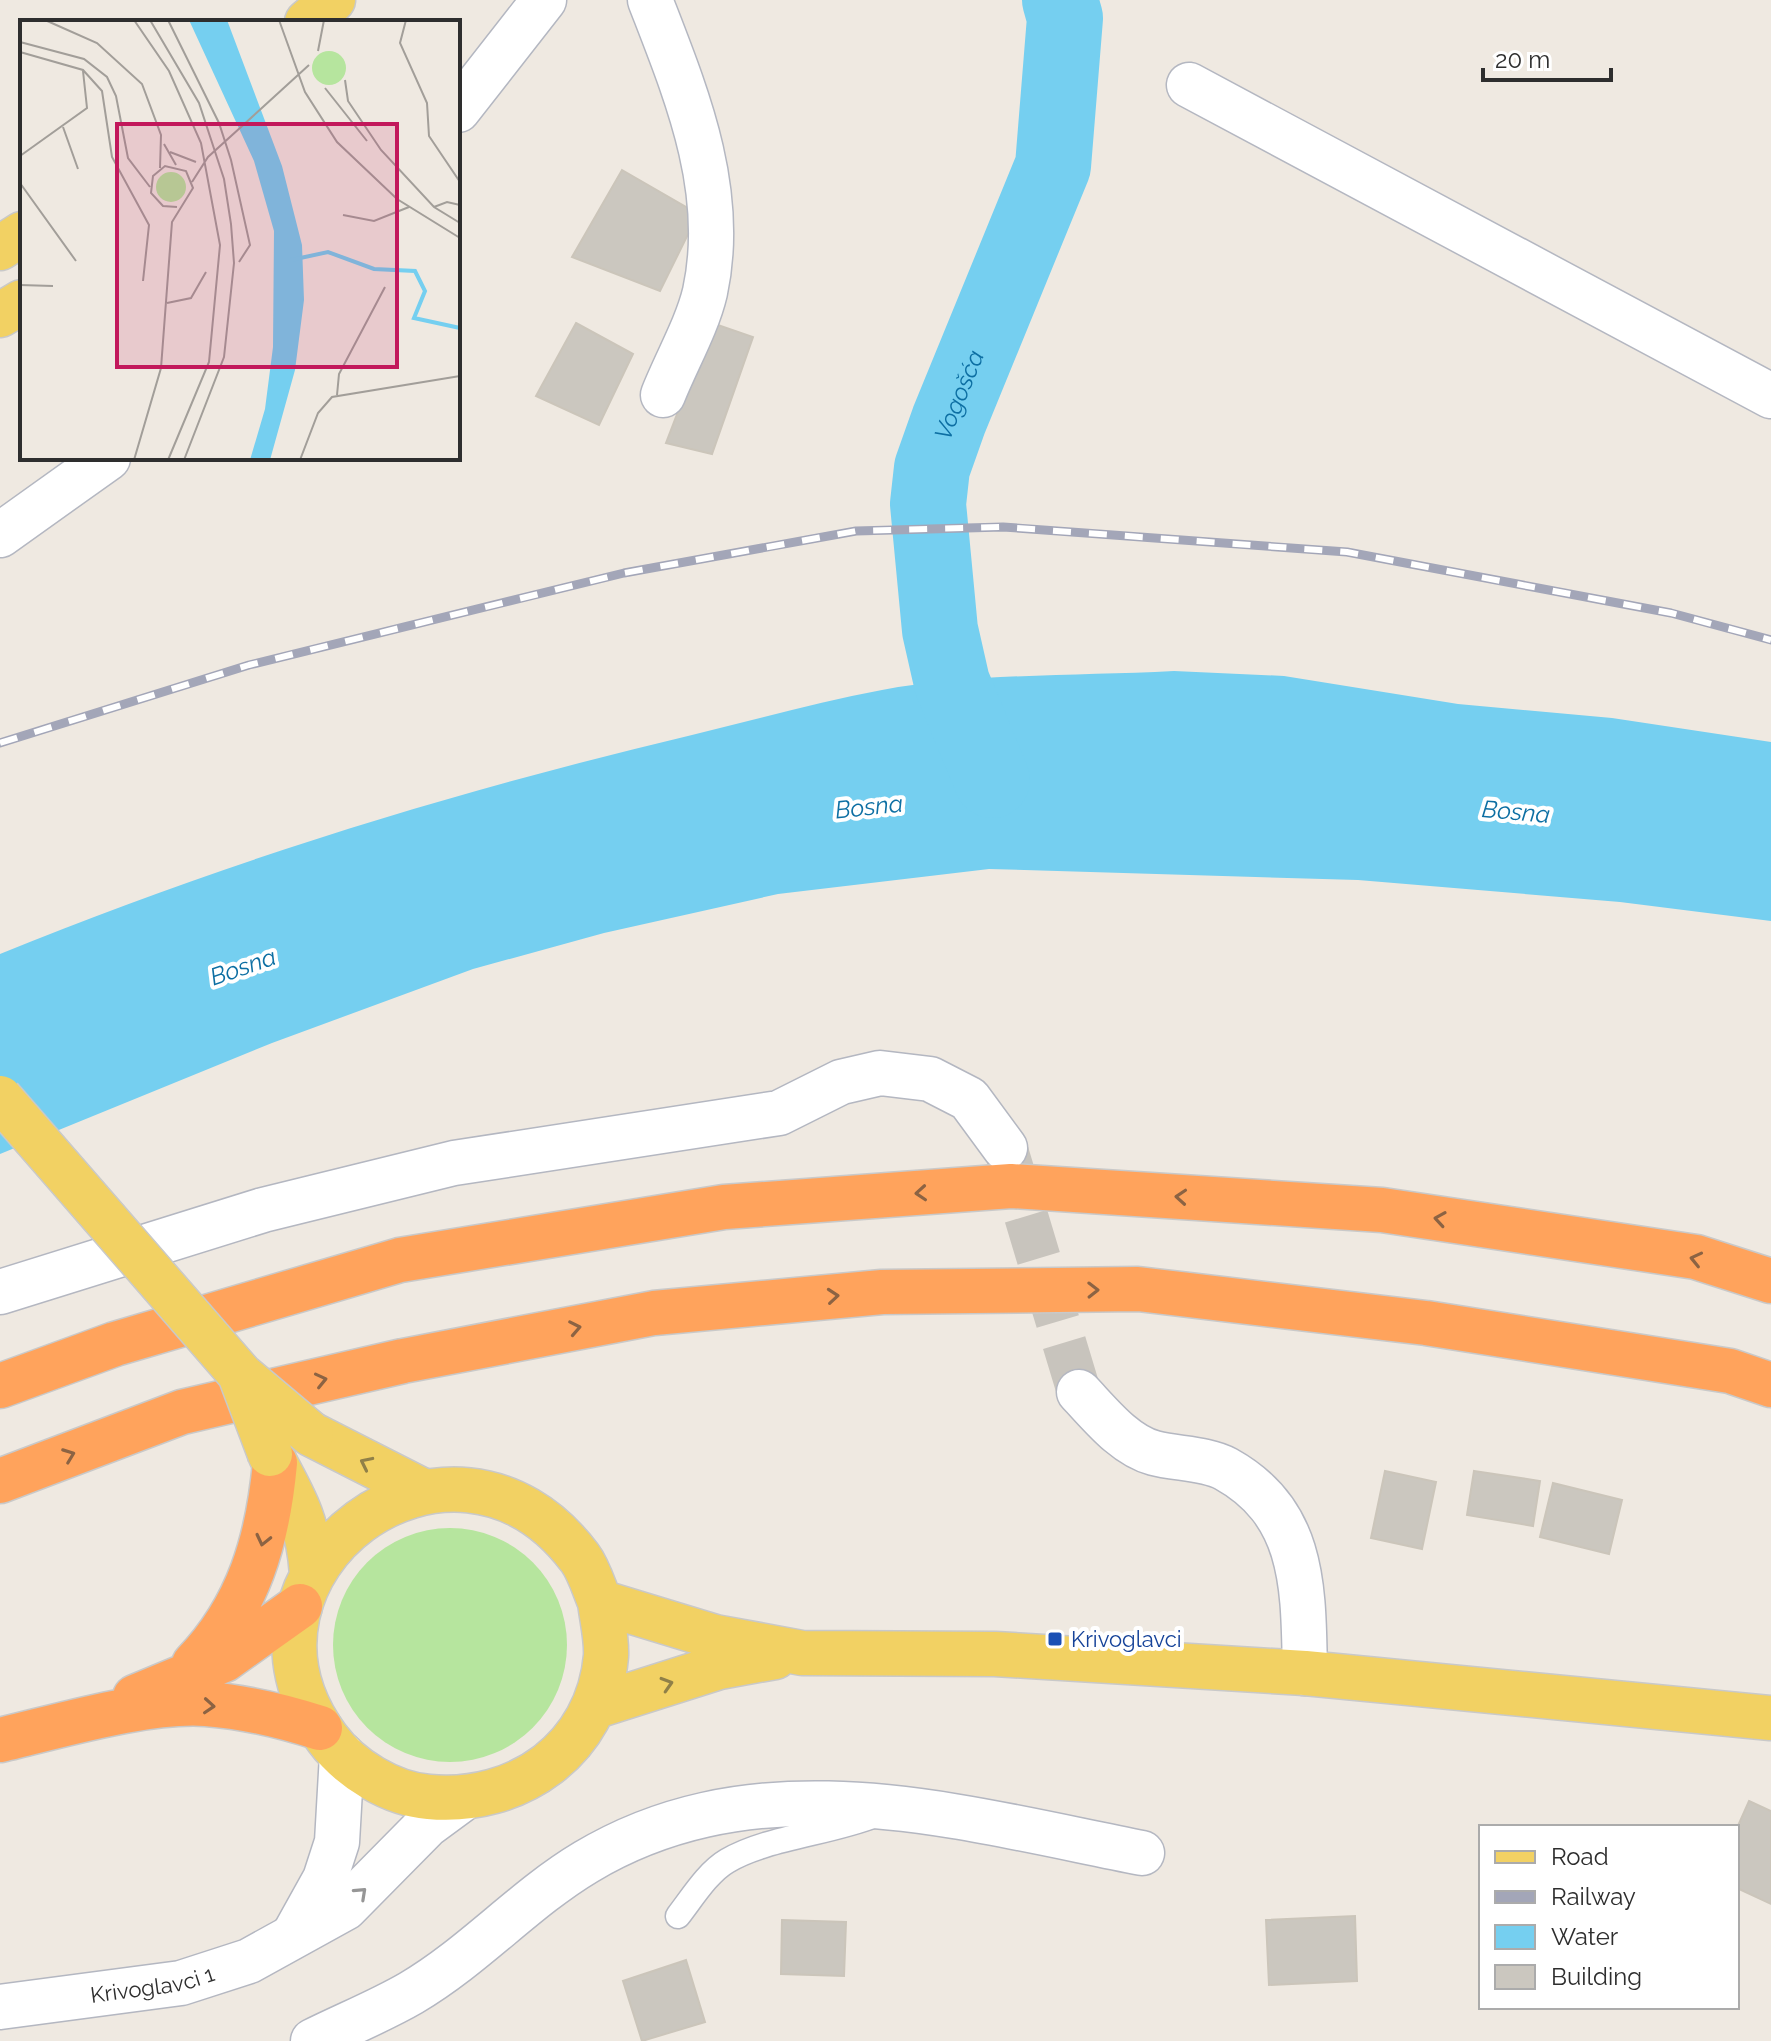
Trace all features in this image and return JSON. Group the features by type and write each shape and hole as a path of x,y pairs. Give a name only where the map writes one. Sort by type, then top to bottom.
{"highway":[{"path":"0,1386 115,1344 400,1260 724,1207 1011,1186 1382,1210 1696,1257 1771,1281"},
{"path":"0,1481 182,1412 403,1361 654,1313 882,1292 1138,1289 1426,1323 1730,1371 1771,1385"},
{"path":"180,1678 219,1635 242,1601 260,1555 271,1506 273,1459"},
{"path":"76,1722 224,1660 306,1590"},
{"path":"0,1740 76,1722 204,1704 278,1715 331,1742"}],"main road":[{"path":"309,20 333,0"},
{"path":"0,248 20,235"},
{"path":"0,315 20,303"},
{"path":"0,1098 241,1375 311,1434 423,1491"},
{"path":"241,1375 273,1459 309,1532 306,1590 296,1649 303,1690 331,1742 377,1781 417,1796 461,1800 502,1792 540,1772 571,1743 593,1707 606,1655 600,1602 582,1560 551,1526 512,1501 468,1490 423,1491 378,1507 340,1535 306,1590"},
{"path":"600,1602 715,1637 802,1653"},
{"path":"593,1707 719,1667 802,1653 995,1654 1305,1673 1771,1718"}],"street":[{"path":"460,107 544,0"},
{"path":"650,0 675,65 708,171 712,232 705,294 663,395"},
{"path":"1189,85 1771,396"},
{"path":"0,535 105,460"},
{"path":"0,1292 263,1210 454,1163 779,1113 841,1082 880,1073 930,1079 969,1099 1005,1148"},
{"path":"1079,1392 1116,1430 1151,1452 1224,1467 1267,1500 1293,1544 1303,1583 1305,1673"},
{"name":"Krivoglavci 1","path":"295,1933 325,1879 337,1842 331,1742"},
{"name":"Krivoglavci 1","path":"0,2007 181,1983 249,1961 345,1908 427,1825 461,1800"},
{"path":"313,2041 412,1992 586,1862 663,1825 735,1808 806,1801 892,1808 1142,1853"}],"lane":[{"path":"678,1916 726,1861 764,1845 846,1827 892,1808"}],"green space":[{"path":"450,1528 473,1530 495,1537 515,1547 533,1562 548,1580 558,1600 565,1622 565,1668 558,1690 548,1710 533,1728 515,1743 495,1753 473,1760 450,1762 427,1760 405,1753 385,1743 367,1728 352,1710 342,1690 335,1668 333,1645 335,1622 342,1600 352,1580 367,1562 385,1547 405,1537 427,1530"}],"water":[{"name":"Bosna","path":"1174,671 1284,676 1458,704 1612,718 1771,742 1771,921 1620,902 1358,880 989,869 778,894 604,933 473,969 272,1043 0,1154 0,954 170,889 342,831 516,780 810,706 882,690 953,681"}],"building":[{"path":"622,170 698,214 660,291 572,257"},
{"path":"576,323 633,354 599,425 536,396"},
{"path":"712,323 753,337 712,454 666,443"},
{"path":"1385,1471 1436,1482 1422,1549 1371,1538"},
{"path":"1474,1471 1540,1481 1533,1526 1467,1515"},
{"path":"1553,1483 1622,1500 1609,1554 1540,1537"},
{"path":"1749,1801 1771,1811 1771,1904 1739,1889 1738,1825"},
{"path":"1355,1916 1357,1981 1269,1985 1266,1920"},
{"path":"782,1920 846,1922 844,1976 781,1974"},
{"path":"686,1960 705,2022 642,2041 623,1981"}],"waterway":[{"name":"Vogošća","path":"992,780 952,683 940,630 928,504 932,468 949,420 1053,166 1065,18 1060,0"}],"tunnel":[{"path":"1007,1153 1079,1392"}],"railway":[{"path":"0,743 249,665 624,573 856,531 1003,527 1347,552 1671,613 1771,640"}],"place":[{"name":"Krivoglavci","path":"1055,1639"}]}
